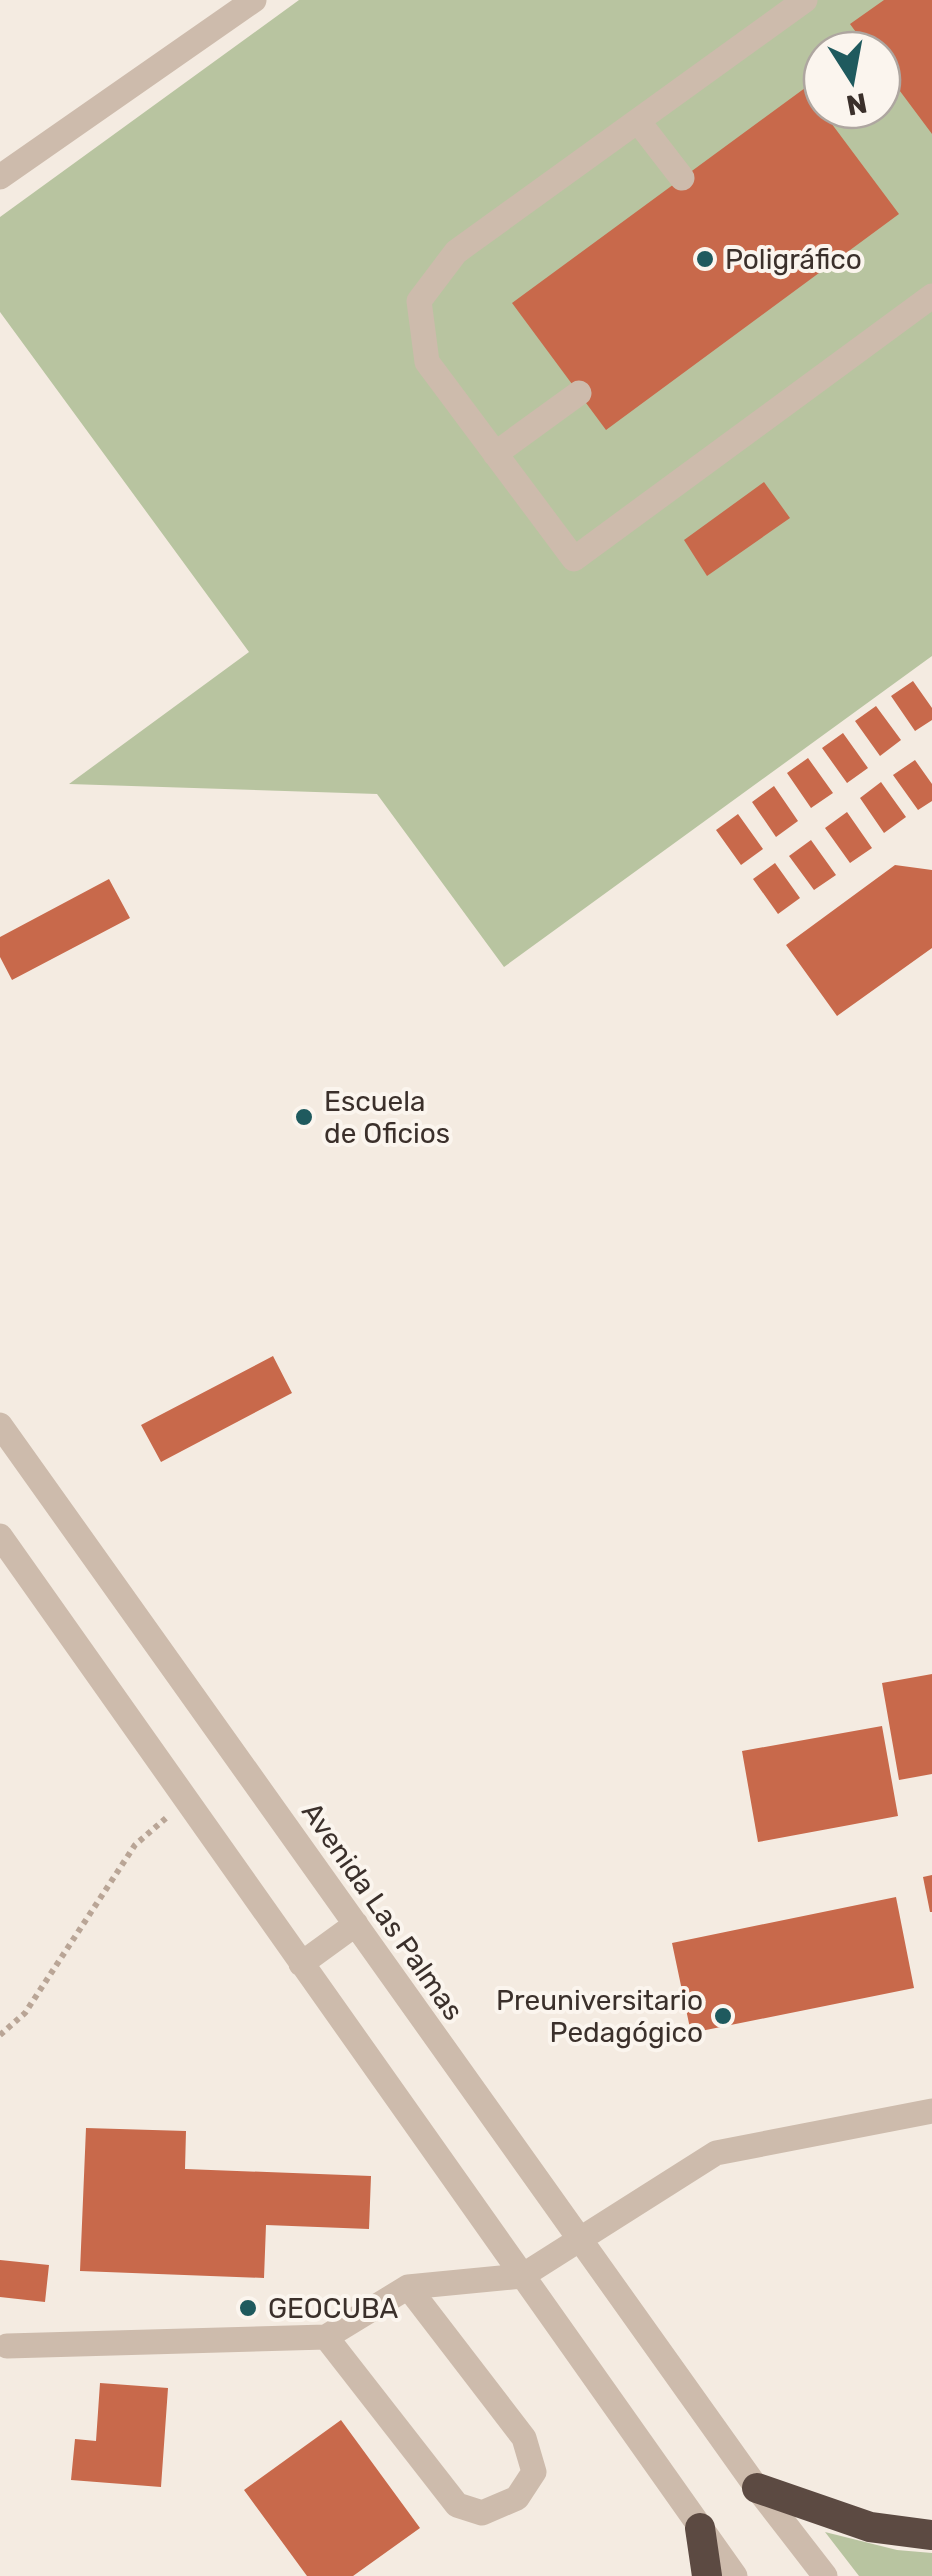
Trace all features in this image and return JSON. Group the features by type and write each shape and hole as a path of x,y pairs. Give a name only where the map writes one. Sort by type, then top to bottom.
{"highway":[{"path":"756,2488 870,2528 932,2535"},
{"path":"700,2528 707,2576"}],"street":[{"path":"0,177 220,10 254,0"},
{"path":"805,0 456,252 419,302 428,362 574,560 932,296"},
{"path":"638,121 682,178"},
{"path":"495,454 579,392"},
{"name":"Avenida Las Palmas","path":"0,1424 756,2488 825,2576"},
{"path":"2,1545 735,2576"},
{"path":"302,1964 356,1924"},
{"path":"7,2346 326,2337 408,2287 522,2276 716,2153 932,2111"},
{"path":"326,2337 457,2505 482,2513 517,2498 534,2472 524,2438 408,2287"}],"path":[{"path":"0,2035 25,2012 135,1845 186,1801"}],"green space":[{"path":"299,0 932,0 932,656 504,967 377,794 69,784 249,652 0,312 0,217"},
{"path":"825,2532 897,2550 932,2553 932,2576 859,2576"}],"building":[{"path":"884,0 932,0 932,134 902,94 902,30 854,30 850,24"},
{"name":"Poligráfico","path":"802,90 802,130 836,130 899,214 606,430 512,303"},
{"path":"764,482 790,518 707,576 684,540"},
{"path":"913,681 932,708 932,720 915,731 891,696"},
{"path":"876,706 901,740 880,756 855,721"},
{"path":"843,733 868,768 847,783 822,748"},
{"path":"808,758 833,793 811,808 787,773"},
{"path":"915,760 932,784 932,801 918,810 893,775"},
{"path":"881,782 906,817 884,833 860,798"},
{"path":"774,786 798,821 776,837 752,802"},
{"path":"847,812 872,848 850,863 825,828"},
{"path":"738,814 763,849 741,865 716,830"},
{"path":"811,840 836,875 814,890 789,856"},
{"path":"775,863 800,898 778,914 753,879"},
{"path":"895,865 932,870 932,948 837,1016 786,945"},
{"path":"109,879 130,918 12,980 0,957 0,937"},
{"path":"273,1356 292,1393 161,1462 141,1425"},
{"path":"932,1674 932,1774 899,1780 882,1683"},
{"path":"882,1726 898,1816 758,1842 742,1751"},
{"path":"932,1875 932,1912 930,1912 923,1877"},
{"path":"896,1897 914,1988 691,2033 672,1943"},
{"path":"86,2128 186,2131 185,2169 371,2176 369,2229 266,2225 264,2278 80,2271"},
{"path":"0,2260 49,2265 45,2302 0,2297"},
{"path":"100,2383 168,2388 161,2487 71,2480 75,2439 96,2441"},
{"path":"341,2420 420,2528 353,2576 307,2576 244,2490"}],"place":[{"name":"Poligráfico","path":"705,259"},
{"name":"Escuela de Oficios","path":"304,1117"},
{"name":"Preuniversitario Pedagógico","path":"723,2016"},
{"name":"GEOCUBA","path":"248,2308"}]}
